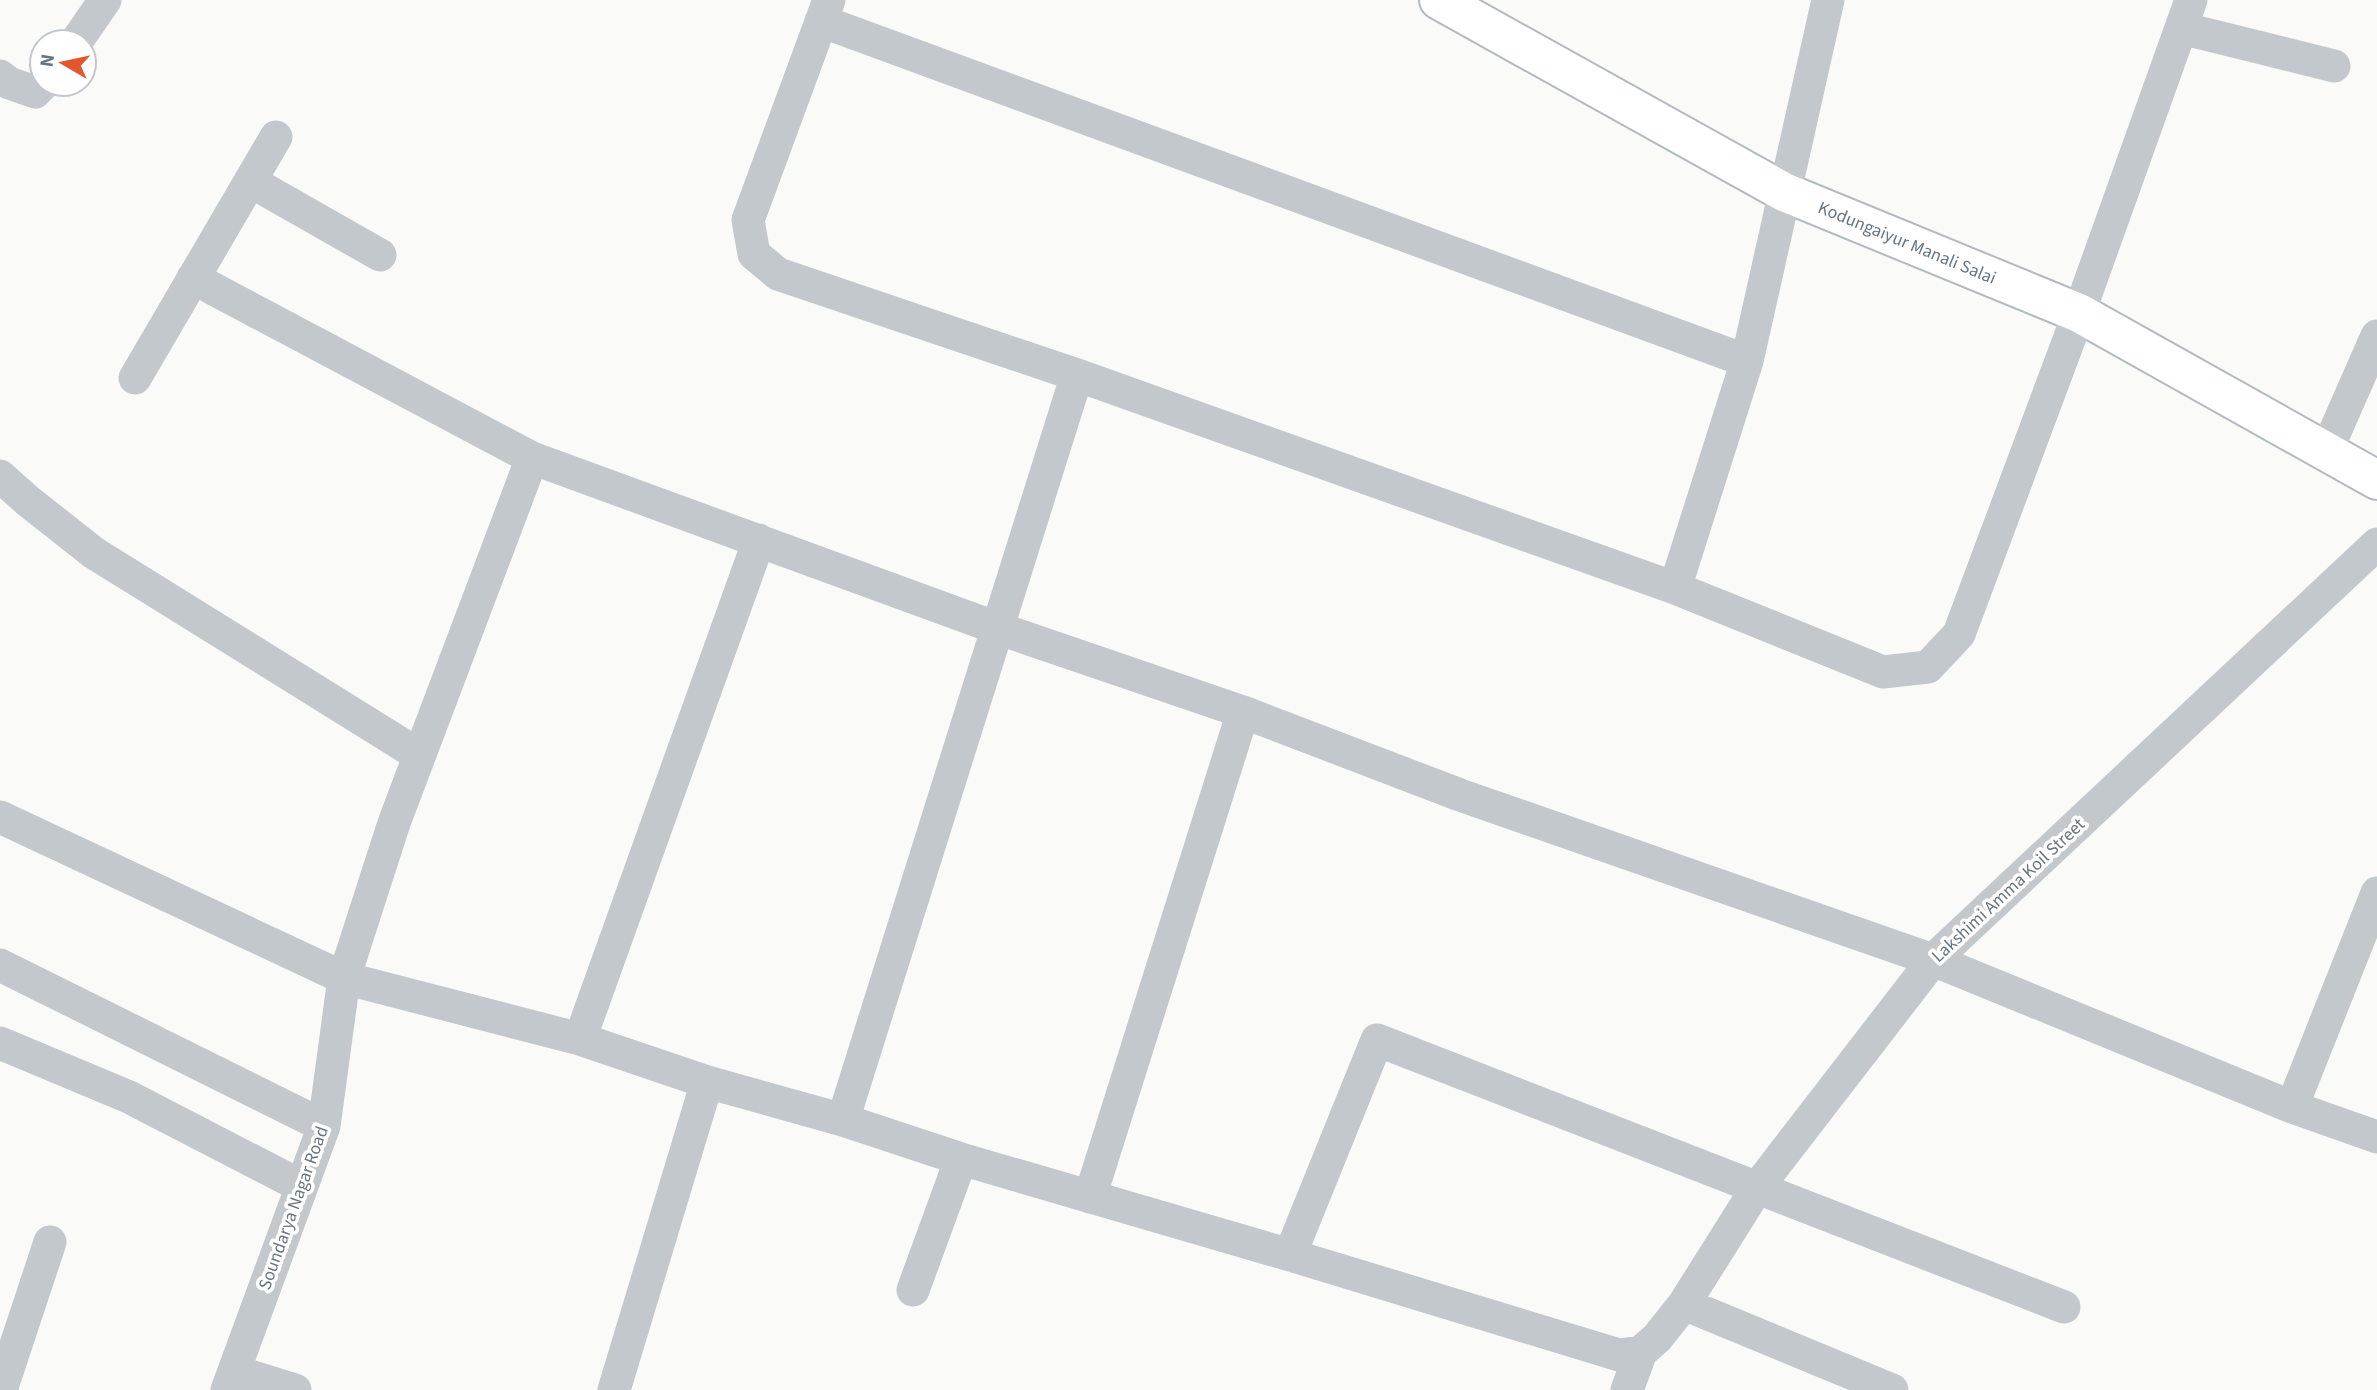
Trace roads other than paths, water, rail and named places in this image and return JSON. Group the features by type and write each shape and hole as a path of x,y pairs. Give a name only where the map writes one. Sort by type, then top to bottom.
{"street":[{"path":"86,28 105,0"},
{"name":"Kodungaiyur Manali Salai","path":"1440,0 1784,192 2079,313 2377,480"},
{"path":"1675,588 1747,361 1828,0"},
{"path":"1747,361 825,10 748,220 754,254 778,274 1077,375 1675,588 1884,672 1928,667 1959,634 2079,313 2186,14 2334,66"},
{"path":"0,76 9,83 28,90"},
{"path":"135,378 276,137"},
{"path":"250,181 380,255"},
{"path":"194,278 532,458 997,628 1243,712 1461,795 1933,960 2292,1107 2377,1137"},
{"path":"2326,452 2377,336"},
{"path":"843,1120 1077,375"},
{"name":"Soundarya Nagar Road","path":"295,1390 231,1380 324,1126 344,978 419,755 532,458"},
{"path":"0,476 94,553 419,755"},
{"path":"580,1039 760,540"},
{"name":"Lakshimi Amma Koil Street","path":"1627,1390 1641,1352 1657,1338 1684,1304 1757,1188 1933,960 2377,544"},
{"path":"1090,1197 1243,712"},
{"path":"0,817 344,978 580,1039 707,1082 843,1120 961,1159 1619,1355 1641,1352"},
{"path":"2292,1107 2377,893"},
{"path":"0,965 324,1126"},
{"path":"1290,1255 1377,1040 2064,1307"},
{"path":"0,1043 129,1097 302,1186"},
{"path":"614,1390 707,1082"},
{"path":"913,1290 961,1159"},
{"path":"1,1390 50,1242"},
{"path":"1684,1304 1892,1390"}]}
